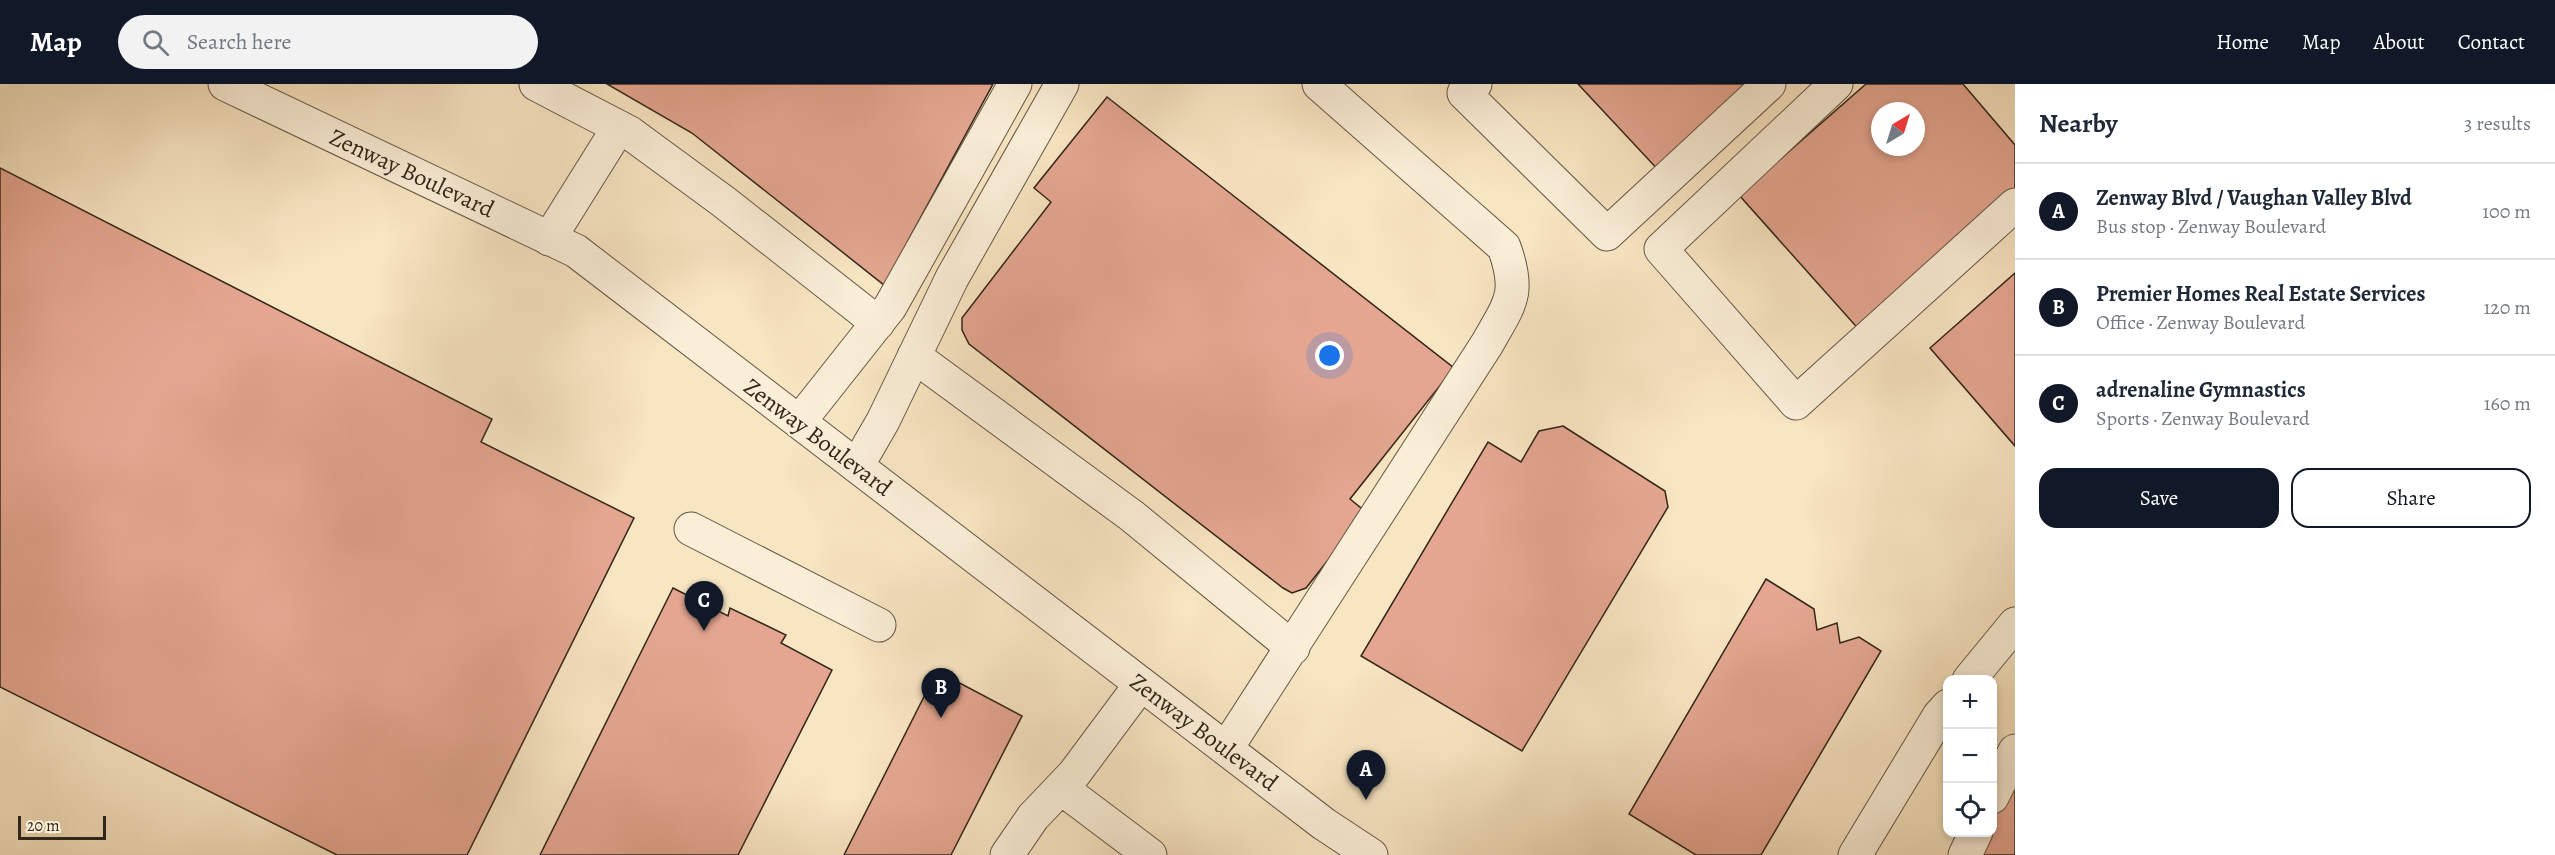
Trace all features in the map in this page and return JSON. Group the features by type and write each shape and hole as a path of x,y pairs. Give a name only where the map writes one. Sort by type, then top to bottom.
{"street":[{"name":"Zenway Boulevard","path":"225,84 576,251 1324,824 1371,855"},
{"path":"536,84 630,133 724,202 878,323"},
{"path":"799,422 890,307 1015,84"},
{"path":"857,466 883,422 952,278 1062,84"},
{"path":"1226,749 1488,344 1512,299 1512,267 1504,247 1319,84"},
{"path":"1474,84 1464,93 1607,234 1769,84"},
{"path":"1836,84 1661,249 1796,403 2015,205"},
{"path":"549,238 619,128"},
{"path":"914,356 1132,516 1293,648"},
{"path":"691,530 879,625"},
{"path":"1973,675 2015,624"},
{"path":"1006,855 1034,817 1074,774 1141,684"},
{"path":"1855,855 1943,712"},
{"path":"1997,788 2015,751"},
{"path":"1061,788 1150,855"},
{"path":"1965,855 1974,837"}],"building":[{"path":"607,84 993,84 884,285 692,133"},
{"path":"1578,84 1757,84 1662,174"},
{"path":"1866,84 1963,84 2015,145 2015,198 1862,333 1739,195"},
{"path":"1107,97 1454,368 1350,499 1366,512 1306,588 1292,593 1283,588 969,344 962,330 962,318 1051,202 1034,188"},
{"path":"0,168 492,419 481,442 634,518 467,855 337,855 0,687"},
{"path":"2015,273 2015,446 1930,348"},
{"path":"1563,426 1665,491 1668,507 1522,751 1361,656 1488,442 1521,462 1539,431"},
{"path":"1766,579 1814,609 1817,630 1837,623 1840,643 1859,637 1881,651 1761,855 1696,855 1629,814"},
{"path":"673,588 728,616 730,608 786,635 781,643 832,670 738,855 540,855"},
{"path":"937,671 1022,716 951,855 844,855"},
{"path":"2015,770 2015,855 1976,855 1984,837 1997,837 1997,808"}],"place":[{"name":"adrenaline Gymnastics","path":"704,631"},
{"name":"Premier Homes Real Estate Services","path":"941,718"},
{"name":"Zenway Blvd / Vaughan Valley Blvd","path":"1366,800"}]}
